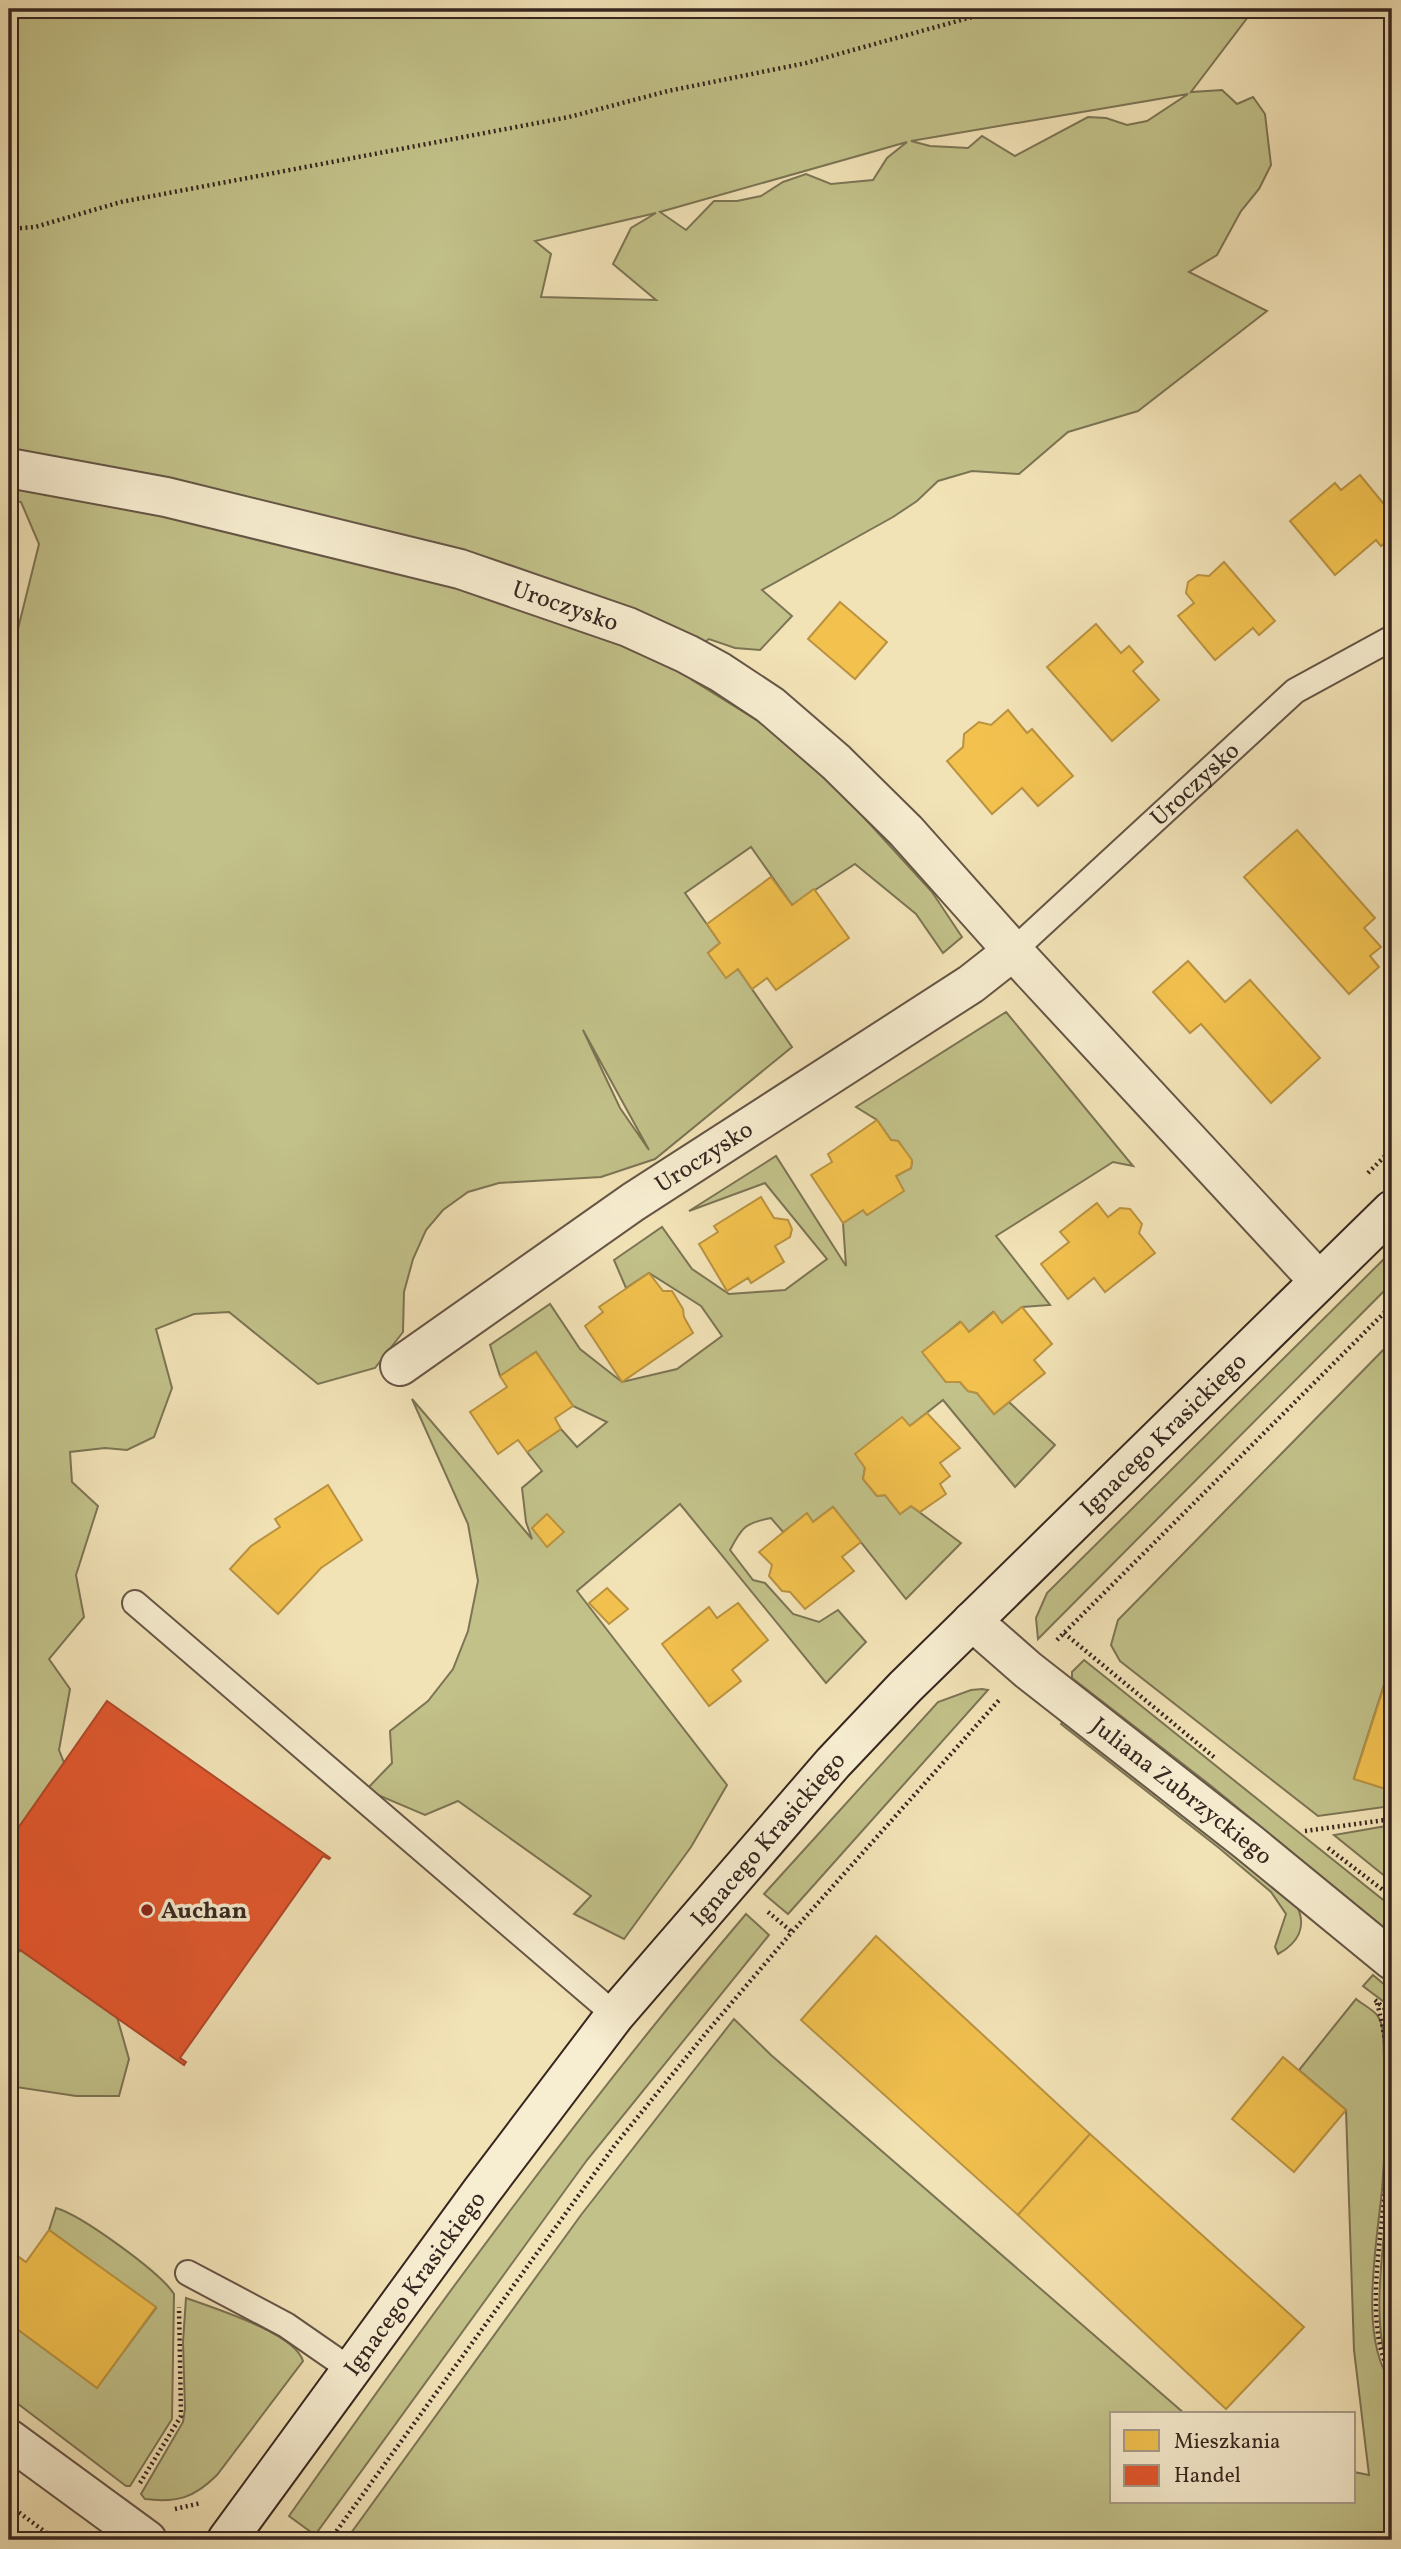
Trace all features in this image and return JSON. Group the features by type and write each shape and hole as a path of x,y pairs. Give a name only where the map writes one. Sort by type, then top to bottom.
{"street":[{"name":"Uroczysko","path":"9,468 166,496 460,569 628,627 687,654 770,705 836,762 906,831 1013,951 1319,1281"},
{"name":"Uroczysko","path":"400,1366 633,1202 971,984 1013,951"},
{"name":"Ignacego Krasickiego","path":"227,2540 481,2192 615,2015 833,1763 972,1621 1392,1210"},
{"name":"Juliana Zubrzyckiego","path":"972,1621 1028,1670 1248,1842 1392,1960"},
{"path":"9,2439 157,2526"}],"lane":[{"name":"Uroczysko","path":"1013,951 1295,691 1392,638"},
{"path":"135,1603 615,2015"},
{"path":"188,2273 286,2325 351,2370"}],"path":[{"path":"9,229 35,227 121,202 569,117 668,91 806,62 1001,9"},
{"path":"1375,1167 1392,1149"},
{"path":"330,2540 615,2145 792,1932 876,1835 1028,1670 1392,1305"},
{"path":"1064,1633 1222,1764"},
{"path":"1306,1831 1392,1819"},
{"path":"1295,1823 1316,1839"},
{"path":"1327,1848 1392,1897"},
{"path":"768,1912 792,1932"},
{"path":"1376,2002 1384,2029 1388,2068 1388,2132 1376,2305 1378,2342 1392,2375"},
{"path":"137,2488 181,2416 178,2318 180,2293 188,2273"},
{"path":"157,2526 211,2495"},
{"path":"9,2508 56,2540"}],"shaded area":[{"path":"9,9 1254,9 1191,92 1222,90 1237,104 1253,97 1265,114 1271,165 1217,255 1189,272 1267,311 1138,411 1068,432 1019,474 972,471 938,481 917,501 893,517 762,590 792,616 760,650 735,648 709,639 687,654 692,680 763,724 826,776 932,892 962,937 943,953 916,914 855,864 792,905 751,847 685,893 720,943 708,953 726,977 738,969 792,1047 655,1159 601,1177 499,1183 468,1192 443,1210 426,1230 413,1259 404,1292 403,1332 375,1368 318,1384 229,1312 194,1314 156,1329 172,1388 154,1437 127,1450 105,1448 70,1452 72,1482 98,1506 76,1575 84,1617 49,1659 70,1689 59,1750 78,1798 115,2010 129,2059 119,2096 76,2096 9,2086 9,665 39,544 21,502 9,499","holes":["1188,94 1147,121 1127,125 1106,118 1088,117 1015,156 982,136 968,148 930,146 911,141","907,142 887,158 873,180 831,184 806,174 783,182 761,196 737,201 714,201 686,230 660,212","656,213 631,228 613,264 656,300 541,297 551,254 535,241","583,1030 649,1150 620,1108"]},
{"path":"1006,1012 1133,1166 1113,1162 996,1236 1050,1305 1022,1307 1002,1323 993,1312 969,1332 960,1322 923,1353 946,1382 960,1382 968,1391 977,1393 994,1414 1009,1402 1055,1445 1015,1487 943,1400 865,1468 863,1479 877,1496 885,1495 900,1514 911,1506 961,1543 906,1599 833,1507 813,1522 807,1514 783,1532 771,1518 750,1524 741,1531 730,1550 753,1580 765,1583 793,1614 819,1622 838,1610 866,1642 826,1683 680,1504 577,1591 727,1785 691,1847 624,1939 574,1914 591,1896 458,1801 425,1815 366,1790 392,1763 390,1731 428,1701 453,1669 468,1631 478,1581 468,1524 412,1399 532,1539 526,1522 522,1488 542,1471 527,1452 561,1429 577,1447 607,1422 573,1406 536,1352 500,1376 490,1345 550,1304 580,1349 622,1382 677,1369 722,1336 701,1306 649,1273 626,1288 614,1260 662,1227 692,1269 729,1294 785,1290 827,1259 765,1183 689,1211 776,1156 846,1266 843,1223 863,1210 867,1215 903,1191 896,1176 911,1168 912,1161 898,1141 891,1140 877,1120 856,1107"},
{"path":"1392,1251 1392,1283 1038,1639 1036,1618 1047,1593"},
{"path":"1392,1341 1392,1660 1354,1778 1392,1791 1392,1806 1318,1816 1120,1661 1111,1645 1118,1620"},
{"path":"1084,1660 1392,1907 1392,1934 1210,1785 1072,1678 1072,1672"},
{"path":"971,1690 988,1690 788,1914 764,1894 938,1702"},
{"path":"1066,1717 1297,1906 1301,1928 1291,1945 1278,1954 1275,1947 1286,1914 1271,1892 1061,1724"},
{"path":"1392,1825 1392,1882 1334,1835"},
{"path":"746,1914 769,1935 587,2160 315,2535 289,2516 511,2210 626,2060"},
{"path":"1373,1975 1392,1991 1392,2008 1363,1986"},
{"path":"1356,1999 1377,2015 1383,2035 1386,2090 1382,2190 1372,2290 1375,2342 1382,2365 1392,2383 1392,2540 346,2540 581,2215 734,2019 771,2055 1183,2412 1110,2412 1110,2504 1356,2504 1356,2472 1369,2475 1354,2350 1346,2110 1299,2070"},
{"path":"1392,2124 1392,2372 1385,2354 1379,2309"},
{"path":"56,2208 83,2221 119,2245 153,2272 174,2294 172,2419 130,2486 126,2486 9,2397 9,2323 97,2387 156,2308 49,2230"},
{"path":"186,2298 270,2331 297,2351 303,2361 209,2483 193,2494 176,2499 145,2499 141,2494 183,2422"}],"building: Mieszkania":[{"path":"1360,475 1392,514 1392,537 1381,546 1376,540 1335,575 1290,521 1335,483 1341,490"},
{"path":"1224,562 1275,621 1259,635 1253,628 1215,660 1178,616 1194,603 1186,593 1188,582 1198,575 1209,576"},
{"path":"840,602 887,642 855,679 808,639"},
{"path":"1096,624 1121,653 1129,646 1143,662 1133,671 1159,700 1112,741 1047,667"},
{"path":"1008,710 1027,733 1032,729 1073,776 1038,806 1022,788 992,814 947,761 963,747 964,734 979,722 991,725"},
{"path":"1297,830 1375,918 1364,928 1381,947 1370,956 1379,967 1349,994 1244,877"},
{"path":"771,877 792,905 814,889 849,938 776,990 767,978 752,989 738,969 726,978 708,953 720,943 707,924"},
{"path":"1188,961 1225,1002 1250,980 1320,1058 1271,1103 1201,1024 1190,1033 1153,992"},
{"path":"877,1120 891,1140 898,1141 912,1160 911,1168 896,1176 904,1191 867,1215 863,1210 843,1223 811,1175 832,1162 828,1154"},
{"path":"761,1197 774,1218 788,1220 792,1229 790,1237 775,1246 784,1262 751,1283 748,1278 727,1291 699,1244 718,1232 714,1226"},
{"path":"1097,1203 1108,1217 1120,1208 1130,1209 1142,1224 1139,1233 1155,1253 1105,1292 1094,1278 1068,1299 1041,1264 1069,1242 1060,1232"},
{"path":"649,1273 663,1291 672,1291 693,1333 622,1382 585,1326 603,1312 599,1307"},
{"path":"1022,1307 1052,1344 1034,1360 1045,1373 994,1414 977,1393 968,1391 960,1382 946,1382 922,1352 961,1322 969,1332 994,1312 1002,1323"},
{"path":"536,1352 573,1406 555,1418 561,1429 527,1452 518,1440 498,1454 470,1412 507,1387 500,1376"},
{"path":"927,1413 960,1448 940,1463 950,1476 940,1484 946,1494 920,1512 911,1506 900,1514 885,1495 877,1496 863,1479 865,1468 855,1454 902,1417 910,1426"},
{"path":"328,1485 362,1540 321,1568 278,1614 230,1569 251,1546 280,1527 275,1519"},
{"path":"833,1507 861,1542 842,1557 854,1571 805,1609 790,1592 782,1591 769,1576 772,1565 759,1552 807,1513 813,1522"},
{"path":"547,1514 564,1532 547,1547 532,1528"},
{"path":"607,1588 628,1609 609,1624 589,1603"},
{"path":"738,1603 768,1640 732,1670 741,1681 709,1706 662,1644 709,1607 717,1618"},
{"path":"1388,1674 1392,1675 1392,1791 1354,1779"},
{"path":"876,1936 1090,2134 1018,2215 801,2020"},
{"path":"1283,2057 1346,2110 1294,2172 1232,2119"},
{"path":"1090,2134 1304,2327 1226,2409 1018,2215"},
{"path":"49,2230 156,2307 97,2388 9,2323 9,2250 26,2262"}],"building: Handel":[{"name":"Auchan","path":"107,1701 330,1858 323,1856 180,2058 186,2062 184,2065 20,1950 9,1966 9,1871 12,1867 9,1865 9,1841"}],"place":[{"name":"Auchan","path":"147,1910"}]}
